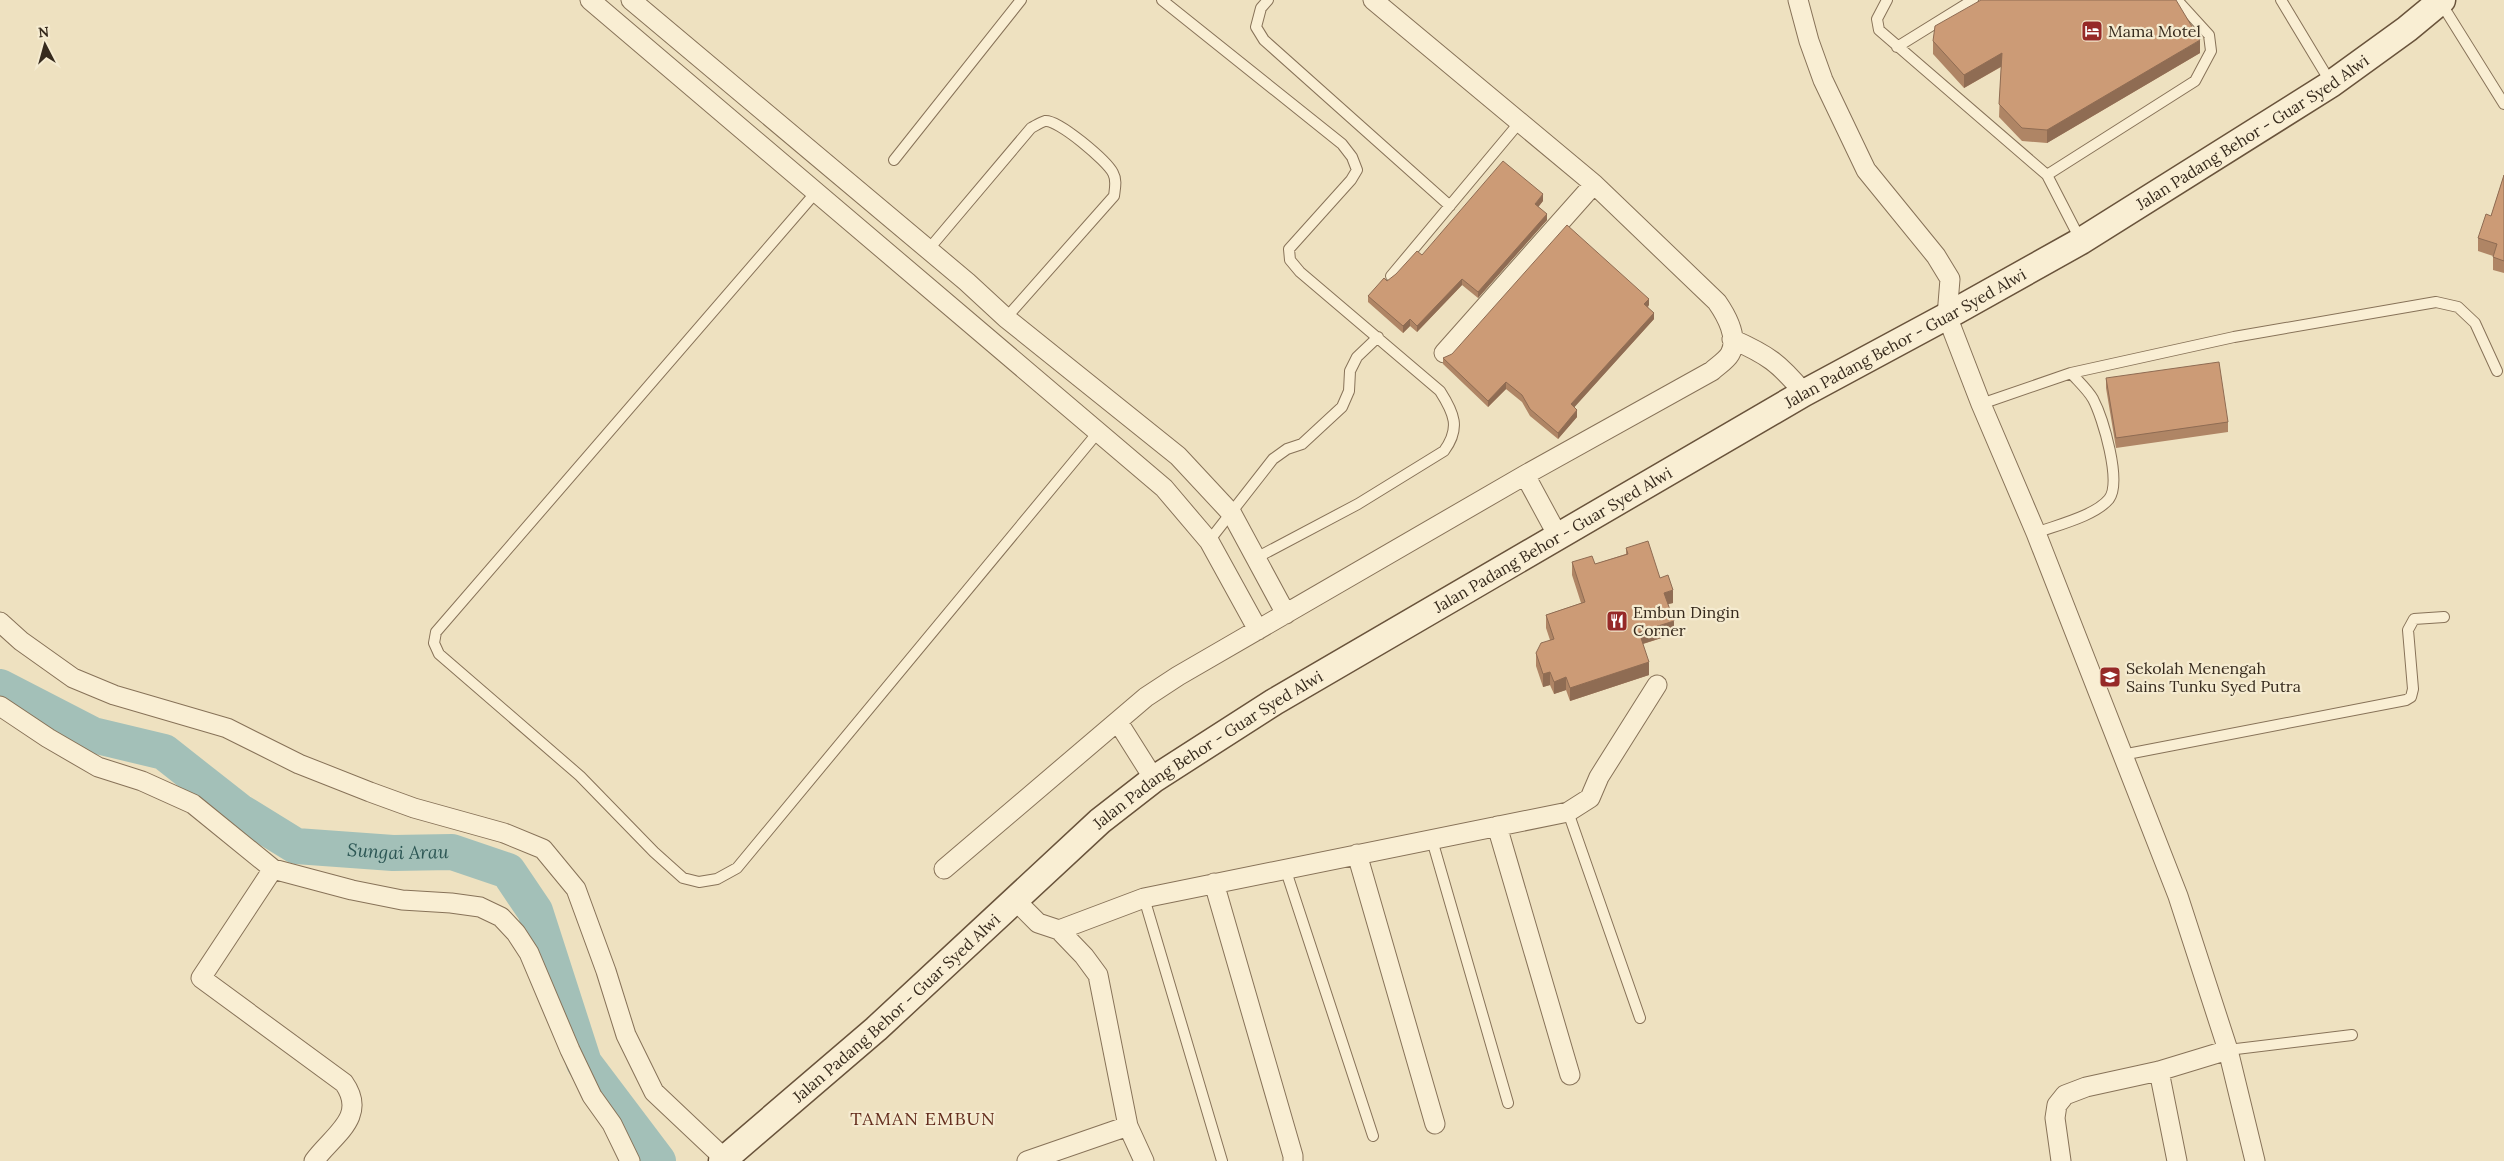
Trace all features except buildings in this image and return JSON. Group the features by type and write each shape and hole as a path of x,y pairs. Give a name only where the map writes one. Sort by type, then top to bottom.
{"main road":[{"name":"Jalan Padang Behor - Guar Syed Alwi","path":"725,1160 876,1029 1100,821 1154,779 1274,702 1804,393 2081,241 2331,84 2441,1"}],"street":[{"path":"590,0 817,191 1164,488 1210,541 1258,630"},
{"path":"631,0 1006,318 1178,456 1232,514 1286,614"},
{"path":"944,869 1146,697 1178,676 1525,475 1712,371 1730,354 1732,339 1728,318 1717,302 1594,184 1373,0"},
{"path":"1798,0 1809,41 1824,80 1866,170 1936,256 1950,278 1947,316 1981,404 2036,532 2178,896 2228,1050 2255,1161"},
{"path":"1444,353 1594,184"},
{"path":"1732,339 1768,356 1784,370 1804,393"},
{"path":"1525,475 1558,536"},
{"path":"0,622 21,641 73,678 106,692 227,728 299,764 370,792 414,808 504,833 544,849 576,889 606,971 626,1035 654,1092 725,1160"},
{"path":"1059,930 1144,898 1214,883 1286,871 1357,854 1568,812 1590,798 1599,776 1657,685"},
{"path":"0,706 48,738 98,767 142,781 193,804 273,869 352,890 402,900 480,907 501,917 516,933 529,953 584,1081 612,1124 630,1161"},
{"path":"1118,722 1154,779"},
{"path":"1497,826 1570,1076"},
{"path":"1357,854 1435,1124"},
{"path":"273,869 201,978 344,1083 352,1095 354,1109 346,1124 314,1161"},
{"path":"1214,883 1294,1156 1293,1161"},
{"path":"1014,900 1038,923 1059,930 1084,956 1098,975 1128,1126 1144,1161"},
{"path":"2061,1161 2055,1118 2056,1105 2064,1095 2086,1087 2159,1070 2228,1050"},
{"path":"2159,1070 2176,1161"},
{"path":"1028,1161 1128,1126"}],"lane":[{"path":"894,160 1021,0"},
{"path":"1162,0 1342,144 1352,157 1356,170 1351,180 1289,249 1290,260 1300,272 1440,391 1451,408 1455,424 1452,440 1444,451 1358,504 1256,558"},
{"path":"1268,0 1261,8 1256,27 1264,40 1450,206"},
{"path":"1887,0 1877,19 1879,30 2047,176 2081,241"},
{"path":"1897,47 1973,0"},
{"path":"2047,176 2195,82 2211,51 2209,35 2177,0"},
{"path":"2281,0 2331,84"},
{"path":"2441,1 2504,104"},
{"path":"928,250 1031,128 1045,121 1056,122 1104,161 1114,173 1116,183 1114,196 1006,318"},
{"path":"1391,276 1519,123"},
{"path":"817,191 436,632 434,643 439,654 580,776 654,852 683,878 699,882 717,879 737,868 1099,431"},
{"path":"1981,404 2071,373 2234,337 2436,302 2458,307 2475,323 2497,371"},
{"path":"1210,541 1273,459 1287,449 1302,444 1342,407 1349,391 1350,371 1357,356 1378,337"},
{"path":"2036,532 2096,510 2110,498 2114,482 2104,424 2092,398 2071,373"},
{"path":"2122,755 2406,700 2411,697 2413,689 2408,630 2410,623 2414,619 2444,617"},
{"path":"1568,812 1640,1018"},
{"path":"1432,840 1508,1103"},
{"path":"1286,871 1373,1136"},
{"path":"1144,898 1222,1161"},
{"path":"2228,1050 2352,1035"}],"waterway":[{"name":"Sungai Arau","path":"0,687 93,735 164,752 239,811 296,846 393,853 452,852 508,871 535,911 584,1063 658,1161"}],"place":[{"name":"Mama Motel","path":"2092,31"},
{"name":"Embun Dingin Corner","path":"1617,621"},
{"name":"Sekolah Menengah Sains Tunku Syed Putra","path":"2110,677"}],"district":[{"name":"TAMAN EMBUN","path":"923,1119"}]}
